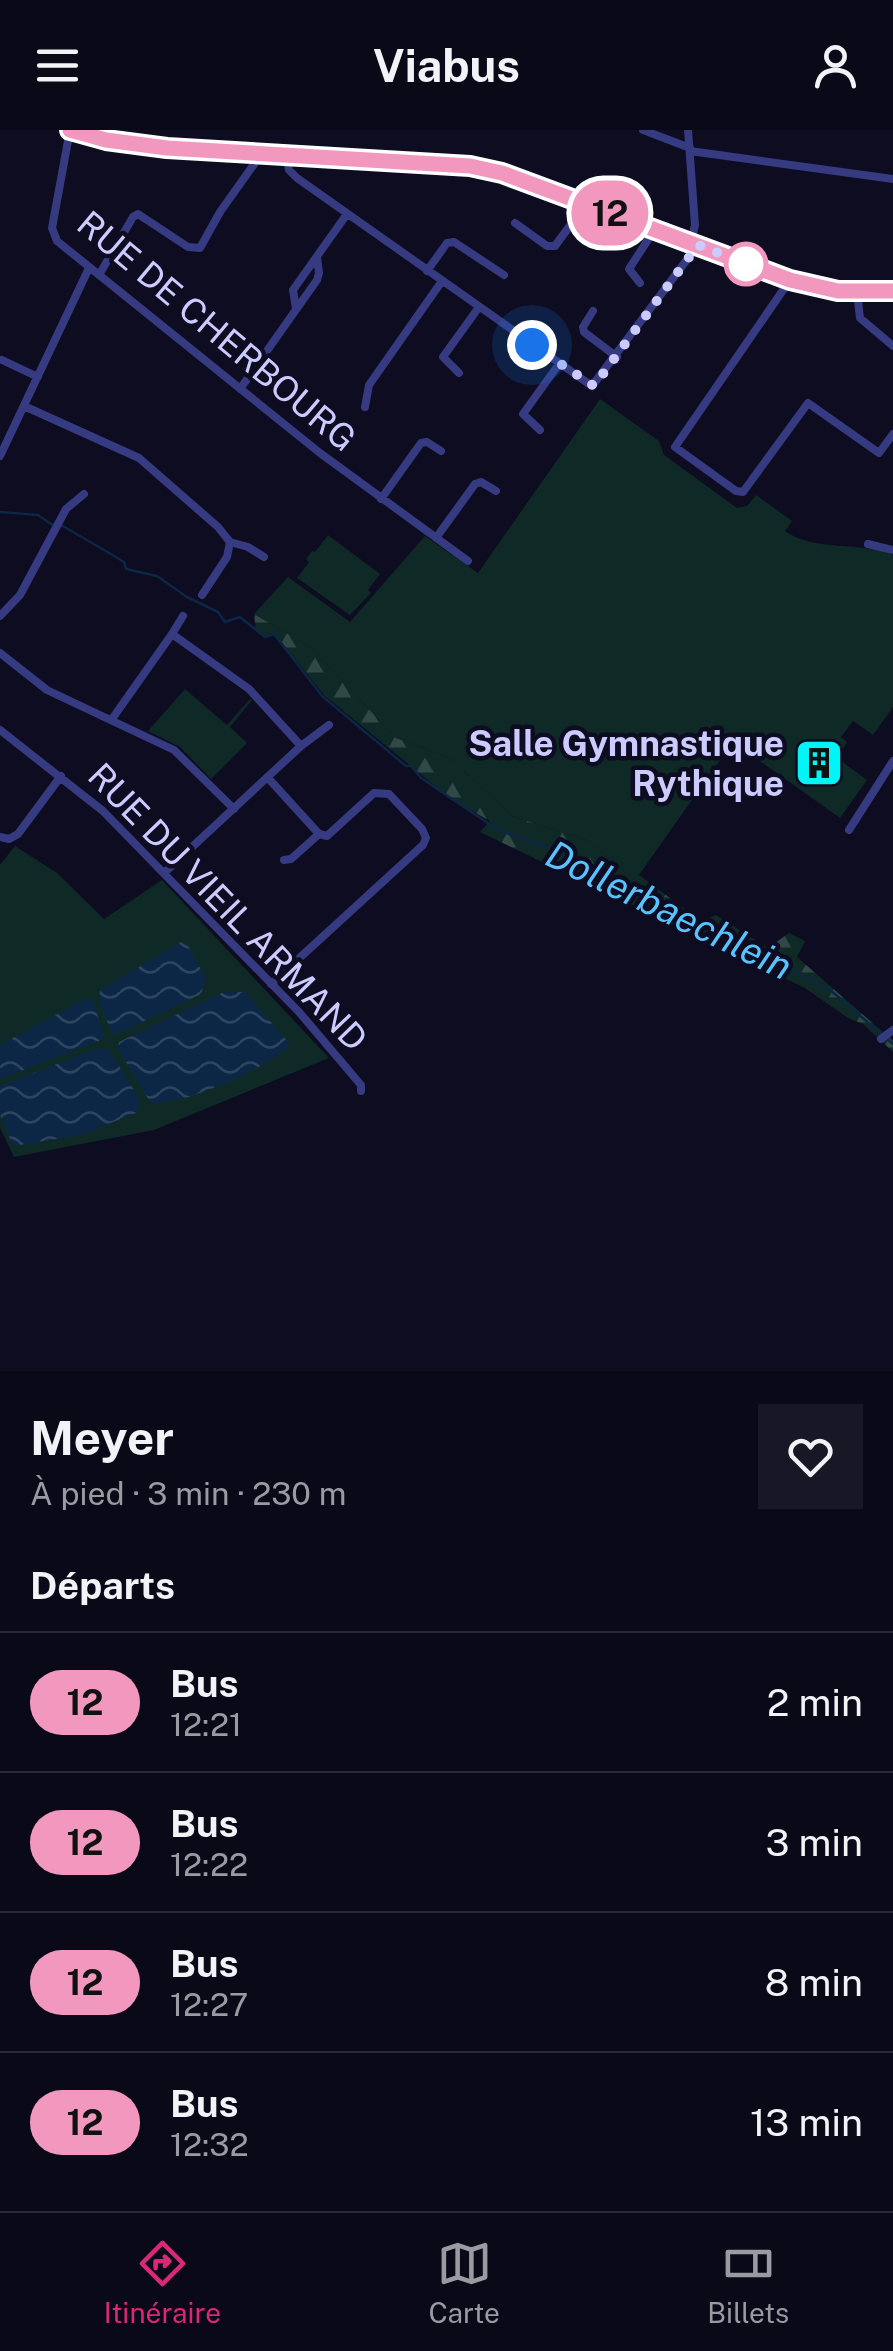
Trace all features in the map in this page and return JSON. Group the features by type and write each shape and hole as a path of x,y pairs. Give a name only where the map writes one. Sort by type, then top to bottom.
{"street":[{"path":"70,130 138,145 470,166 502,173 790,280 857,292 893,291"},
{"name":"RUE DE CHERBOURG","path":"70,130 52,232 57,242 381,499 468,562"},
{"path":"643,130 690,150 893,179"},
{"path":"286,156 291,173 594,386 698,245 688,130"},
{"path":"99,276 136,214 144,215 188,247 198,249 262,154"},
{"path":"515,223 547,246 554,246 586,204"},
{"path":"240,389 296,308 293,290 347,214"},
{"path":"640,283 629,269 655,229"},
{"path":"427,271 452,242 504,275"},
{"path":"0,456 89,268"},
{"path":"790,280 675,447 736,491 743,492 808,403 880,452 893,434"},
{"path":"365,407 369,385 442,281"},
{"path":"857,292 860,318 893,346"},
{"path":"459,373 444,361 444,354 479,307"},
{"path":"592,312 584,332 617,356"},
{"path":"2,360 38,376"},
{"path":"540,430 523,414 558,364"},
{"path":"24,406 139,458 230,542 264,556"},
{"path":"381,499 422,443 441,451"},
{"path":"436,538 476,484 481,482 496,490"},
{"path":"0,616 20,595 66,509 84,494"},
{"path":"202,594 227,557 230,542"},
{"path":"868,544 893,550"},
{"path":"112,719 184,616"},
{"path":"172,634 249,689 301,746"},
{"path":"0,653 34,683 182,755 234,809"},
{"path":"164,874 301,746 329,726"},
{"name":"RUE DU VIEIL ARMAND","path":"0,730 102,811 271,984 352,1074 361,1091"},
{"path":"850,830 893,762"},
{"path":"0,837 9,839 18,834 61,776"},
{"path":"269,779 319,834 327,836 374,793 382,791 411,817 426,838 422,846 271,984"},
{"path":"284,860 291,859 319,834"},
{"path":"881,1039 892,1031"}],"green space":[{"path":"600,399 659,441 664,455 737,508 747,506 756,495 792,521 785,531 797,537 893,555 893,707 873,735 853,721 841,737 847,742 837,758 867,780 840,818 733,742 639,875 629,875 587,840 512,816 450,758 396,738 310,647 254,614 288,577 350,622 425,536 478,573"},
{"path":"328,535 380,574 368,590 371,593 350,615 297,578 309,562 306,559"},
{"path":"254,614 310,647 396,738 450,758 512,816 587,840 629,875 639,875 701,921 716,915 768,948 789,933 805,941 797,957 893,1041 893,1052 863,1024 805,988 480,832 490,821 452,800 324,695 274,633 265,636 256,631"},
{"path":"185,689 227,725 252,700 230,727 247,743 211,779 180,747 148,731"},
{"path":"15,846 57,873 104,919 162,880 329,1058 154,1130 14,1157 0,1128 0,865"}],"water":[{"path":"181,942 189,947 206,978 201,994 112,1033 99,1002 100,990"},
{"path":"224,992 245,992 290,1044 265,1063 224,1084 181,1099 150,1102 118,1049 119,1042"},
{"path":"85,999 93,1001 104,1035 99,1041 0,1079 0,1045"},
{"path":"98,1048 110,1051 140,1100 138,1112 81,1135 13,1146 0,1115 0,1086"}],"waterway":[{"name":"Dollerbaechlein","path":"0,512 38,515 54,526"},
{"name":"Dollerbaechlein","path":"61,525 124,562 126,569 157,576 218,612 225,622 240,617 265,637 274,634 322,696 421,778 498,830 586,861 648,900 829,989 893,1044"}],"bus line":[{"name":"12","path":"70,130 106,140 167,148 470,166 502,173 790,280 838,291 893,291"}],"place":[{"name":"Salle Gymnastique Rythique","path":"819,763"}],"route":[{"path":"532,345 594,386 698,245 746,264"}]}
